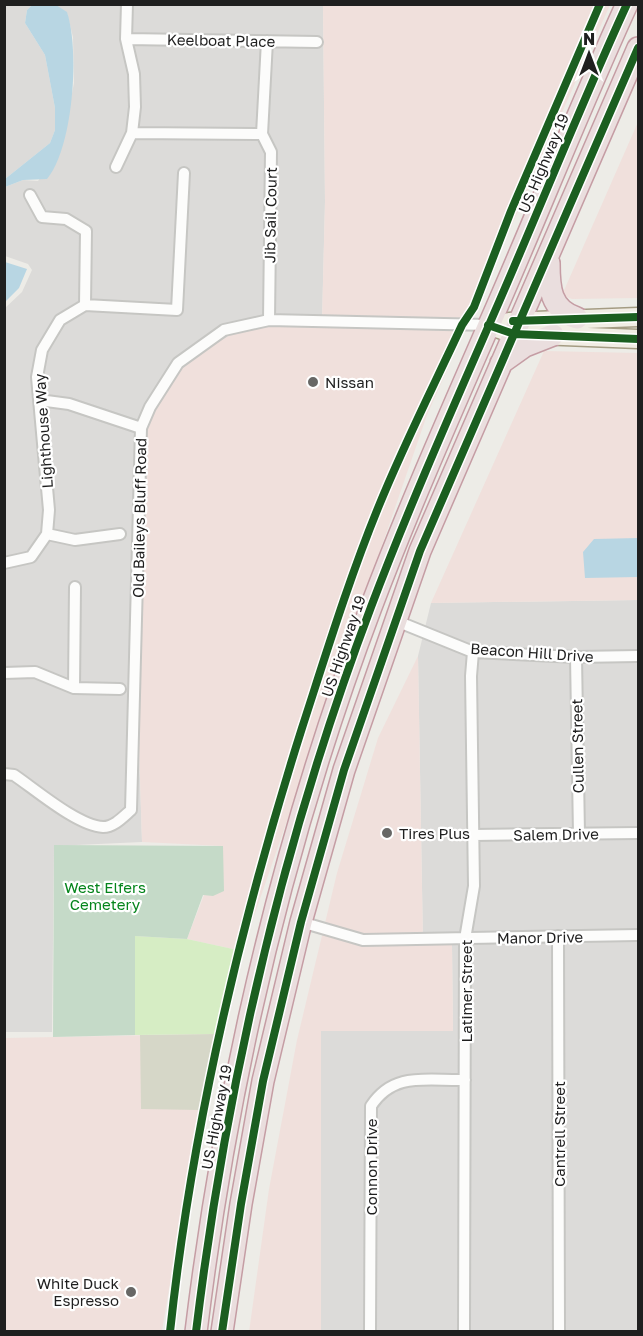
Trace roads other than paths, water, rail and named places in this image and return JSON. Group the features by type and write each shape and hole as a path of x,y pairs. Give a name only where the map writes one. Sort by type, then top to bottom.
{"highway":[{"name":"US Highway 19","path":"196,1332 226,1133 273,919 312,782 370,610 425,470 627,4"},
{"path":"222,1332 240,1207 263,1081 301,922 344,770 394,620 424,542 639,48"},
{"path":"549,257 551,296 563,312 577,318"},
{"path":"501,364 525,346 553,335"},
{"path":"301,922 293,905 292,887 308,823 312,782"},
{"path":"263,1081 258,1067 285,930 273,919"}],"main road":[{"path":"517,327 577,318 639,317"},
{"path":"488,325 517,327 553,335 639,339"}],"street":[{"path":"116,167 132,133 135,107 134,74 126,39 126,4"},
{"name":"Keelboat Place","path":"126,39 316,42"},
{"name":"Jib Sail Court","path":"267,41 262,134 271,152 269,320"},
{"path":"132,133 262,134"},
{"path":"30,195 42,217 66,219 86,231 85,305 177,310 184,173"},
{"name":"Lighthouse Way","path":"47,534 49,510 37,377 42,350 60,320 85,305"},
{"name":"Old Baileys Bluff Road","path":"4,774 15,775 86,823 105,827 120,821 131,810 141,428 150,407 178,363 224,330 269,320 488,325"},
{"path":"39,400 69,404 141,428"},
{"path":"4,563 31,557 47,534 75,540 120,534"},
{"path":"74,688 75,587"},
{"name":"Beacon Hill Drive","path":"394,620 473,652 576,657 639,656"},
{"name":"Latimer Street","path":"464,1332 465,939 474,886 471,676 473,652"},
{"name":"Cullen Street","path":"576,657 579,834"},
{"path":"4,673 35,672 74,688 120,689"},
{"name":"Salem Drive","path":"474,836 639,833"},
{"name":"Manor Drive","path":"301,922 363,940 639,935"},
{"name":"Cantrell Street","path":"558,936 559,1332"},
{"name":"Connon Drive","path":"370,1332 371,1106 381,1092 396,1082 465,1080"}],"water":[{"path":"32,5 56,5 67,12 73,50 72,98 63,145 56,165 47,179 23,180 5,187 5,179 50,143 55,130 55,108 45,55 25,23 27,10"},
{"path":"5,262 27,269 19,288 5,302"},
{"path":"638,538 638,577 585,578 583,552 594,539"}],"place":[{"name":"Nissan","path":"313,382"},
{"name":"Tires Plus","path":"387,833"},
{"name":"White Duck Espresso","path":"131,1292"}],"park label":[{"name":"West Elfers Cemetery","path":"105,896"}]}
